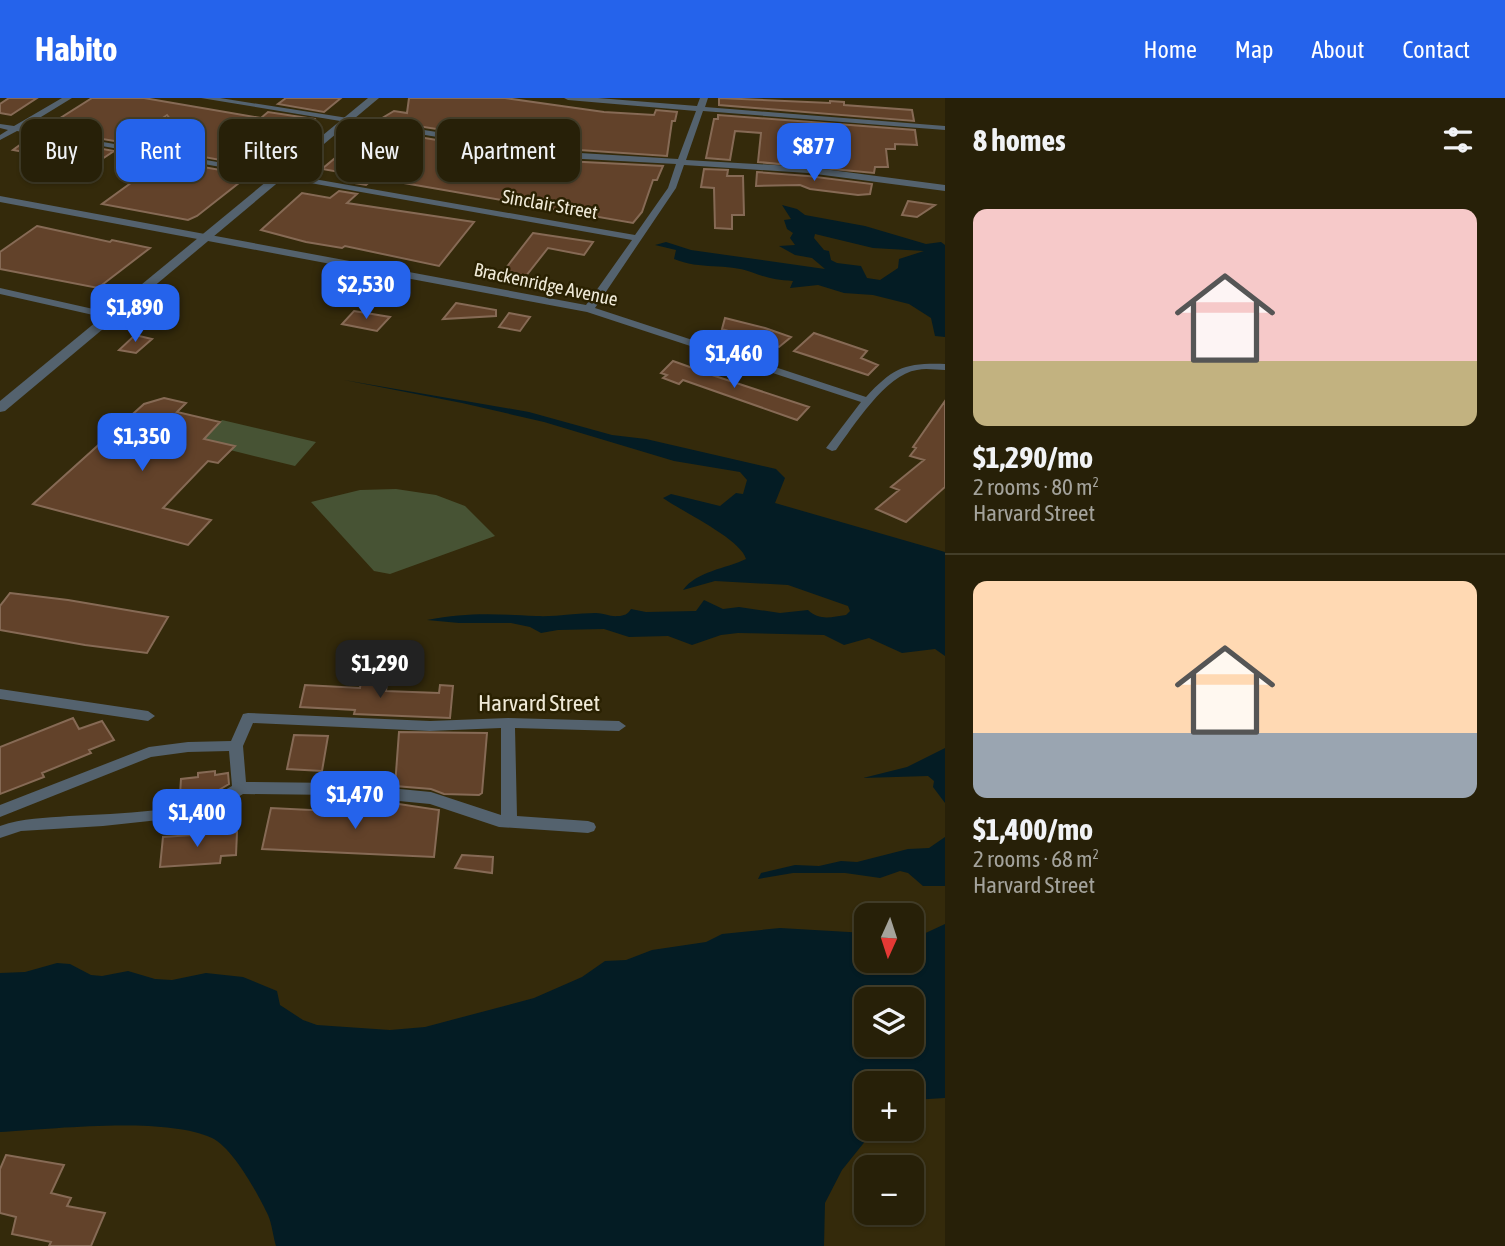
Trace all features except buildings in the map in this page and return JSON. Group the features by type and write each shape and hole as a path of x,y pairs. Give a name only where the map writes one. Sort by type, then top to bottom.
{"street":[{"path":"0,138 68,98"},
{"path":"205,98 336,120"},
{"path":"348,119 374,98"},
{"path":"568,98 945,128"},
{"path":"589,309 672,188 704,98"},
{"name":"Sinclair Street","path":"0,126 219,165"},
{"path":"322,141 336,129"},
{"path":"423,133 564,155 808,170 945,188"},
{"path":"0,408 274,182"},
{"name":"Sinclair Street","path":"316,182 638,238"},
{"name":"Brackenridge Avenue","path":"0,199 589,309 869,401"},
{"path":"0,291 111,316"},
{"path":"832,448 869,401 897,376 913,367 945,368"},
{"path":"0,694 148,716"},
{"name":"Harvard Street","path":"236,746 248,718 430,726 508,723 619,726"},
{"path":"508,723 509,822"},
{"path":"0,811 149,752 188,747 236,746 240,788"},
{"path":"0,832 20,825 173,812 211,804 232,796 240,788 337,789 431,797 499,821 588,827"}],"green space":[{"path":"222,420 316,442 295,466 230,450 234,446 204,439"},
{"path":"396,489 436,495 465,506 495,536 390,574 374,571 311,502 360,490"}],"water":[{"path":"782,205 797,209 805,215 865,226 926,244 941,242 945,245 945,337 935,336 931,318 909,304 873,295 844,293 818,285 790,288 793,281 771,278 742,269 684,262 674,259 676,250 655,245 666,242 691,250 825,269 812,258 795,255 779,246 795,245 790,238 793,233 787,229 784,220 791,219","holes":["815,234 873,248 924,251 899,259 898,268 880,280 867,278 861,266 831,260 829,251 824,250 814,238"]},
{"path":"344,380 529,412 612,435 646,439 776,469 785,478 775,503 945,552 945,656 935,649 902,653 869,638 844,645 824,635 738,633 721,635 692,645 668,636 629,637 604,629 541,633 530,627 511,623 427,620 481,614 544,616 596,613 620,616 631,609 646,612 696,611 704,600 723,609 739,607 780,613 808,610 817,616 826,617 846,615 850,611 848,606 788,585 715,581 683,590 704,574 746,559 742,551 722,534 663,498 671,494 720,506 736,493 743,494 747,480 740,472 674,461 544,422"},
{"path":"945,748 945,803 933,787 934,781 928,776 863,778 907,767"},
{"path":"945,837 945,886 923,886 908,873 900,871 880,878 845,873 793,873 758,879 761,873 795,865 819,866 841,861 857,862 908,849 929,848"},
{"path":"945,924 945,1098 924,1099 924,1071 854,1071 854,1141 865,1141 842,1170 825,1203 824,1246 276,1246 271,1222 251,1184 228,1151 212,1138 191,1131 138,1126 0,1132 0,973 25,972 57,963 70,964 91,975 102,976 128,971 155,979 172,980 206,973 243,977 277,991 280,1005 303,1020 317,1025 390,1030 425,1027 534,998 582,977 605,961 626,960 652,950 706,942 722,934 780,928 854,932 854,973 924,973 924,934"}]}
